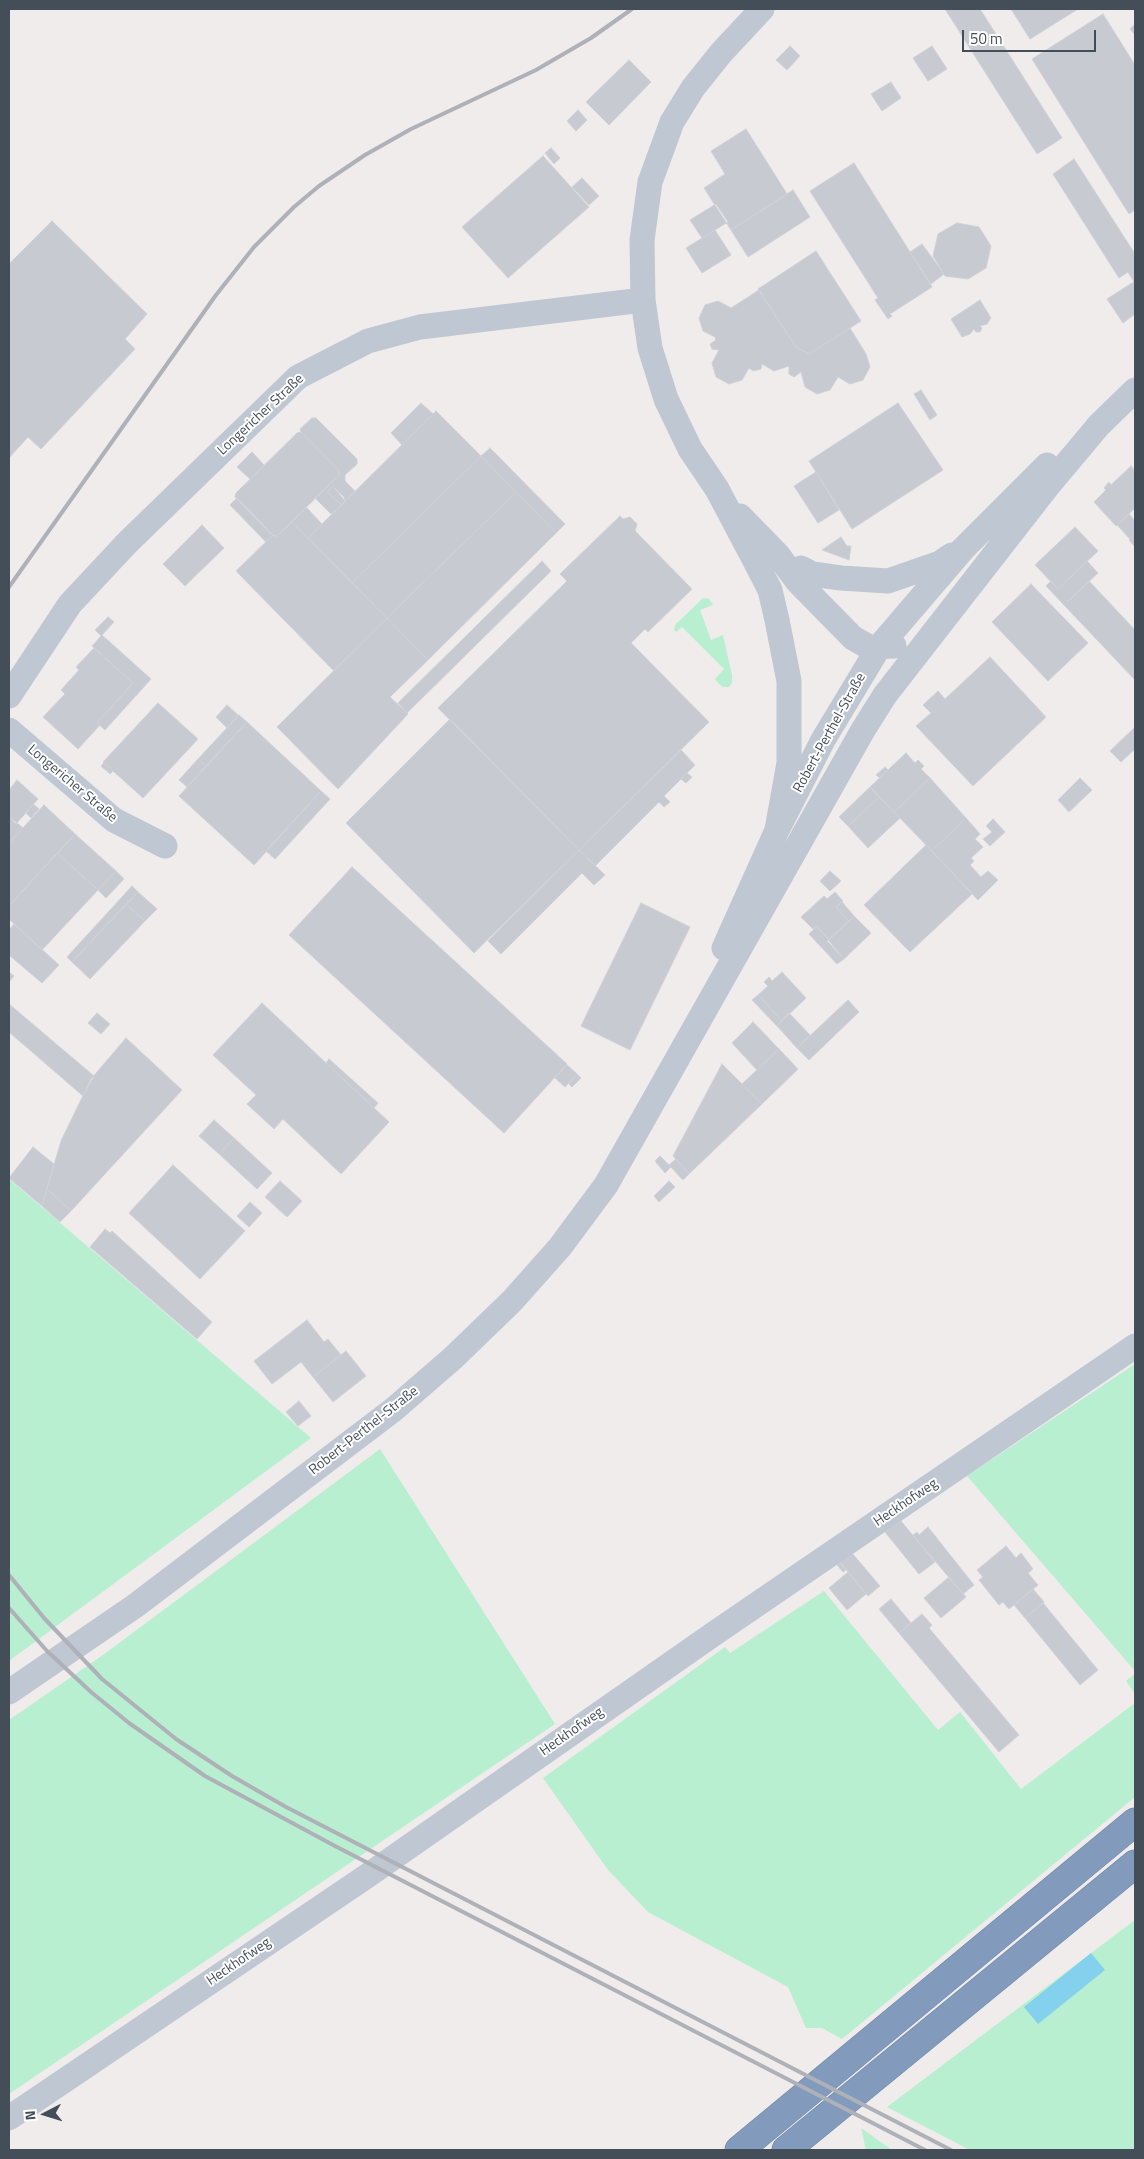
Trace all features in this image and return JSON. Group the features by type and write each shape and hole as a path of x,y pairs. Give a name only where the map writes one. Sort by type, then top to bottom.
{"highway":[{"path":"739,2150 1135,1822"},
{"path":"786,2150 1135,1864"}],"street":[{"path":"762,9 715,60 693,88 672,122 650,182 642,240 644,300 650,348 666,399 690,449 717,489 770,590 789,681 789,762 777,830"},
{"name":"Longericher Straße","path":"9,696 70,604 127,543 298,377 368,341 420,327 644,300"},
{"name":"Robert-Perthel-Straße","path":"9,1692 135,1606 371,1427 453,1358 512,1301 560,1247 606,1186 863,730 885,695 1047,487 1099,425 1135,390"},
{"name":"Robert-Perthel-Straße","path":"653,1104 777,830 824,740 879,647 963,549 1046,466 1099,425"},
{"path":"717,489 778,554 798,582 853,638 869,647 879,647 912,644 936,631"},
{"path":"778,554 812,574 888,581 940,563 963,549"},
{"path":"801,568 879,647 888,667 885,695"},
{"name":"Longericher Straße","path":"9,730 114,820 166,846"},
{"name":"Heckhofweg","path":"9,2118 367,1876 704,1641 1135,1346"}],"green space":[{"path":"703,598 709,599 713,605 700,610 711,640 723,635 732,675 732,683 729,687 722,687 715,679 724,669 682,627 676,632 674,630 675,625"},
{"path":"9,1179 311,1438 9,1661"},
{"path":"1135,1364 1135,1671 967,1476"},
{"path":"380,1449 555,1724 9,2094 9,1720 103,1655"},
{"path":"824,1591 938,1730 960,1712 1021,1789 1135,1703 1135,1797 842,2039 822,2028 806,2028 788,1987 648,1912 608,1870 543,1778 725,1647 730,1653"},
{"path":"1135,1674 1135,1694 1126,1681"},
{"path":"1135,1920 1135,2150 970,2150 887,2107"},
{"path":"861,2128 892,2150 866,2150"}],"water":[{"path":"1091,1953 1105,1970 1038,2024 1024,2007"}],"building":[{"path":"945,9 980,9 1062,138 1037,154"},
{"path":"1011,9 1078,9 1030,39"},
{"path":"1103,14 1135,65 1135,210 1129,214 1032,59"},
{"path":"1135,24 1135,35 1130,29"},
{"path":"790,46 800,56 787,70 776,60"},
{"path":"932,46 947,69 928,81 913,58"},
{"path":"629,60 651,82 609,125 586,102"},
{"path":"891,82 901,98 882,111 871,94"},
{"path":"578,110 587,120 576,131 567,121"},
{"path":"746,129 787,194 731,230 704,188 725,174 711,151"},
{"path":"551,148 560,158 554,164 545,153"},
{"path":"543,156 589,207 508,278 462,227"},
{"path":"1074,159 1135,254 1134,282 1128,272 1119,278 1053,174"},
{"path":"854,163 932,287 890,314 892,316 888,319 875,300 878,298 810,191"},
{"path":"582,178 599,196 589,205 572,187"},
{"path":"793,190 810,217 748,257 731,230"},
{"path":"716,204 728,222 702,238 690,220"},
{"path":"52,221 147,314 125,339 135,349 41,449 28,437 9,458 9,264"},
{"path":"957,223 979,227 991,246 986,268 968,279 945,276 933,256 938,234"},
{"path":"715,230 731,255 702,273 686,248"},
{"path":"922,244 944,274 931,284 910,252"},
{"path":"816,251 861,321 809,354 796,347 758,289"},
{"path":"1135,281 1135,314 1123,323 1107,299"},
{"path":"759,290 796,347 809,354 850,328 866,354 870,367 863,380 850,384 838,377 830,390 817,394 805,387 801,372 794,377 789,374 789,366 774,371 762,364 761,369 753,371 749,368 742,380 729,384 716,377 712,363 719,350 712,349 710,344 716,340 715,337 703,331 699,318 705,305 718,301 731,308"},
{"path":"980,300 991,318 987,324 980,326 982,328 980,332 976,332 974,329 970,334 962,337 951,319"},
{"path":"921,390 937,415 930,420 914,394"},
{"path":"421,403 433,414 402,445 391,433"},
{"path":"898,403 943,470 852,529 809,461"},
{"path":"436,411 481,456 352,583 308,538"},
{"path":"312,418 316,418 357,459 357,464 345,475 345,481 355,491 345,501 333,486 327,492 342,505 331,514 315,498 339,475 339,471 301,432 300,429"},
{"path":"301,432 339,471 339,475 277,536 273,536 235,497 236,493 297,433"},
{"path":"490,448 565,524 556,533 481,456"},
{"path":"252,452 264,465 250,479 237,467"},
{"path":"481,456 516,492 387,618 352,583"},
{"path":"1131,466 1135,471 1135,508 1116,526 1094,502 1106,490 1104,488 1109,482 1111,485"},
{"path":"816,472 839,510 818,523 794,486"},
{"path":"333,486 344,497 345,501 342,505 327,492"},
{"path":"516,492 556,533 428,660 387,618"},
{"path":"237,498 273,535 266,542 230,505"},
{"path":"306,507 322,524 308,538 292,522"},
{"path":"1129,514 1135,521 1135,534 1130,539 1117,525"},
{"path":"620,516 623,519 630,517 637,524 635,531 692,589 648,632 645,629 631,643 709,722 579,850 438,708 567,581 560,574"},
{"path":"292,522 387,618 334,671 236,571 273,535 277,536"},
{"path":"202,525 224,548 185,586 163,564"},
{"path":"1075,527 1098,551 1058,589 1035,565"},
{"path":"1135,534 1135,547 1129,540"},
{"path":"841,537 847,546 851,546 849,560 822,550"},
{"path":"542,561 551,571 407,713 398,703"},
{"path":"1087,561 1098,573 1064,605 1046,586 1051,581 1058,589"},
{"path":"1089,581 1135,630 1135,680 1064,605"},
{"path":"1031,584 1088,643 1048,681 992,622"},
{"path":"108,617 114,622 101,636 95,630"},
{"path":"387,618 428,660 390,697 408,714 338,789 277,727"},
{"path":"102,635 151,679 105,730 97,723 133,683 92,646"},
{"path":"94,648 133,683 97,723 100,725 78,749 43,717 65,694 61,690 79,670 76,667"},
{"path":"990,657 1046,717 973,786 916,726 931,713 923,705 938,691 945,699"},
{"path":"158,703 198,739 143,798 103,762"},
{"path":"227,705 238,715 227,728 216,717"},
{"path":"239,715 247,722 206,766 198,759"},
{"path":"450,719 579,850 474,953 346,823"},
{"path":"247,722 321,791 254,865 179,796"},
{"path":"1135,727 1135,749 1121,762 1110,751"},
{"path":"681,750 695,765 664,796 670,802 664,807 659,802 595,866 579,850"},
{"path":"906,753 915,763 918,760 924,766 921,769 930,778 894,812 870,787"},
{"path":"198,759 206,766 187,787 179,780"},
{"path":"104,763 113,771 110,774 101,766"},
{"path":"885,767 888,770 880,778 876,775"},
{"path":"687,773 692,777 686,783 681,779"},
{"path":"930,778 966,818 932,851 894,812"},
{"path":"1080,778 1092,790 1069,812 1058,800"},
{"path":"17,780 38,799 16,824 9,816 9,790"},
{"path":"870,787 879,797 848,826 839,817"},
{"path":"321,791 330,799 275,859 266,851"},
{"path":"879,797 900,818 868,848 848,826"},
{"path":"33,804 39,809 31,818 26,813"},
{"path":"44,805 75,834 9,906 9,843"},
{"path":"11,818 23,828 9,843 9,819"},
{"path":"966,818 980,834 975,839 983,847 971,858 974,861 970,865 981,877 988,871 998,880 978,900 932,851"},
{"path":"993,819 1005,832 990,846 983,839 992,832 986,826"},
{"path":"75,834 116,871 98,890 57,853"},
{"path":"926,845 972,894 910,952 864,905"},
{"path":"579,850 605,875 594,885 582,873 501,954 488,941"},
{"path":"57,853 98,890 42,950 9,919 9,906"},
{"path":"352,867 567,1064 504,1133 289,935"},
{"path":"116,871 124,879 106,898 98,890"},
{"path":"830,871 841,881 830,891 820,881"},
{"path":"132,886 138,892 72,962 67,957"},
{"path":"138,892 157,909 145,921 126,904"},
{"path":"835,892 843,901 836,907 849,921 829,940 817,926 813,929 801,917 824,896 827,899"},
{"path":"842,902 854,916 849,921 836,907"},
{"path":"641,903 690,927 630,1050 581,1026"},
{"path":"126,904 145,921 90,979 72,962"},
{"path":"854,916 871,933 844,959 827,941"},
{"path":"14,924 59,965 42,983 9,955 9,930"},
{"path":"817,926 844,959 837,964 809,934"},
{"path":"9,972 14,976 9,982"},
{"path":"782,972 806,998 782,1021 758,995 768,986 764,982 769,977 772,981"},
{"path":"758,995 782,1021 777,1026 752,1000"},
{"path":"848,1000 859,1012 809,1060 797,1048"},
{"path":"262,1003 389,1122 341,1174 283,1119 274,1129 247,1104 256,1095 213,1055"},
{"path":"9,1004 94,1076 83,1096 9,1032"},
{"path":"97,1013 110,1024 101,1034 88,1023"},
{"path":"789,1013 810,1035 797,1048 777,1026"},
{"path":"753,1022 779,1049 757,1070 732,1043"},
{"path":"126,1038 182,1090 71,1211 47,1189 61,1141 91,1079"},
{"path":"779,1049 798,1069 762,1104 742,1084"},
{"path":"329,1059 378,1103 374,1108 326,1063"},
{"path":"722,1064 762,1104 689,1174 673,1156"},
{"path":"567,1065 577,1074 565,1087 555,1078"},
{"path":"577,1074 581,1078 572,1087 568,1083"},
{"path":"214,1120 234,1138 219,1154 199,1136"},
{"path":"234,1138 272,1173 257,1189 219,1154"},
{"path":"33,1147 54,1164 42,1206 9,1178"},
{"path":"660,1156 671,1167 665,1173 655,1161"},
{"path":"676,1159 689,1174 683,1180 669,1165"},
{"path":"173,1165 245,1231 200,1279 129,1213"},
{"path":"280,1181 302,1201 287,1217 265,1197"},
{"path":"669,1181 675,1187 659,1202 654,1196"},
{"path":"47,1189 71,1211 60,1222 42,1206"},
{"path":"250,1202 262,1213 249,1227 237,1216"},
{"path":"105,1229 110,1233 112,1231 212,1322 197,1339 90,1247"},
{"path":"307,1320 324,1342 328,1339 341,1355 313,1377 301,1362 272,1384 254,1361"},
{"path":"346,1351 366,1376 333,1402 313,1377"},
{"path":"299,1401 311,1416 298,1426 286,1412"},
{"path":"901,1521 935,1562 919,1574 885,1532"},
{"path":"928,1527 974,1585 963,1594 913,1535 917,1532 919,1535"},
{"path":"1006,1546 1016,1558 1021,1553 1033,1569 1028,1573 1038,1585 1009,1609 1003,1602 999,1605 979,1580 983,1577 977,1570"},
{"path":"852,1553 880,1586 868,1596 840,1562"},
{"path":"840,1563 846,1570 843,1572 837,1565"},
{"path":"848,1572 866,1594 847,1610 829,1588"},
{"path":"949,1577 966,1597 941,1618 924,1598"},
{"path":"1033,1589 1044,1602 1025,1618 1014,1605"},
{"path":"891,1599 911,1623 899,1633 879,1609"},
{"path":"1043,1603 1098,1670 1080,1685 1025,1618"},
{"path":"922,1614 932,1625 929,1628 1019,1735 999,1752 899,1633"}],"railway":[{"path":"9,587 216,295 254,247 294,207 319,186 365,155 411,129 536,70 591,38 632,9"},
{"path":"9,1575 44,1618 102,1679 176,1739 232,1776 286,1807 951,2150"},
{"path":"9,1608 47,1651 91,1692 129,1723 205,1776 335,1846 925,2150"}]}
